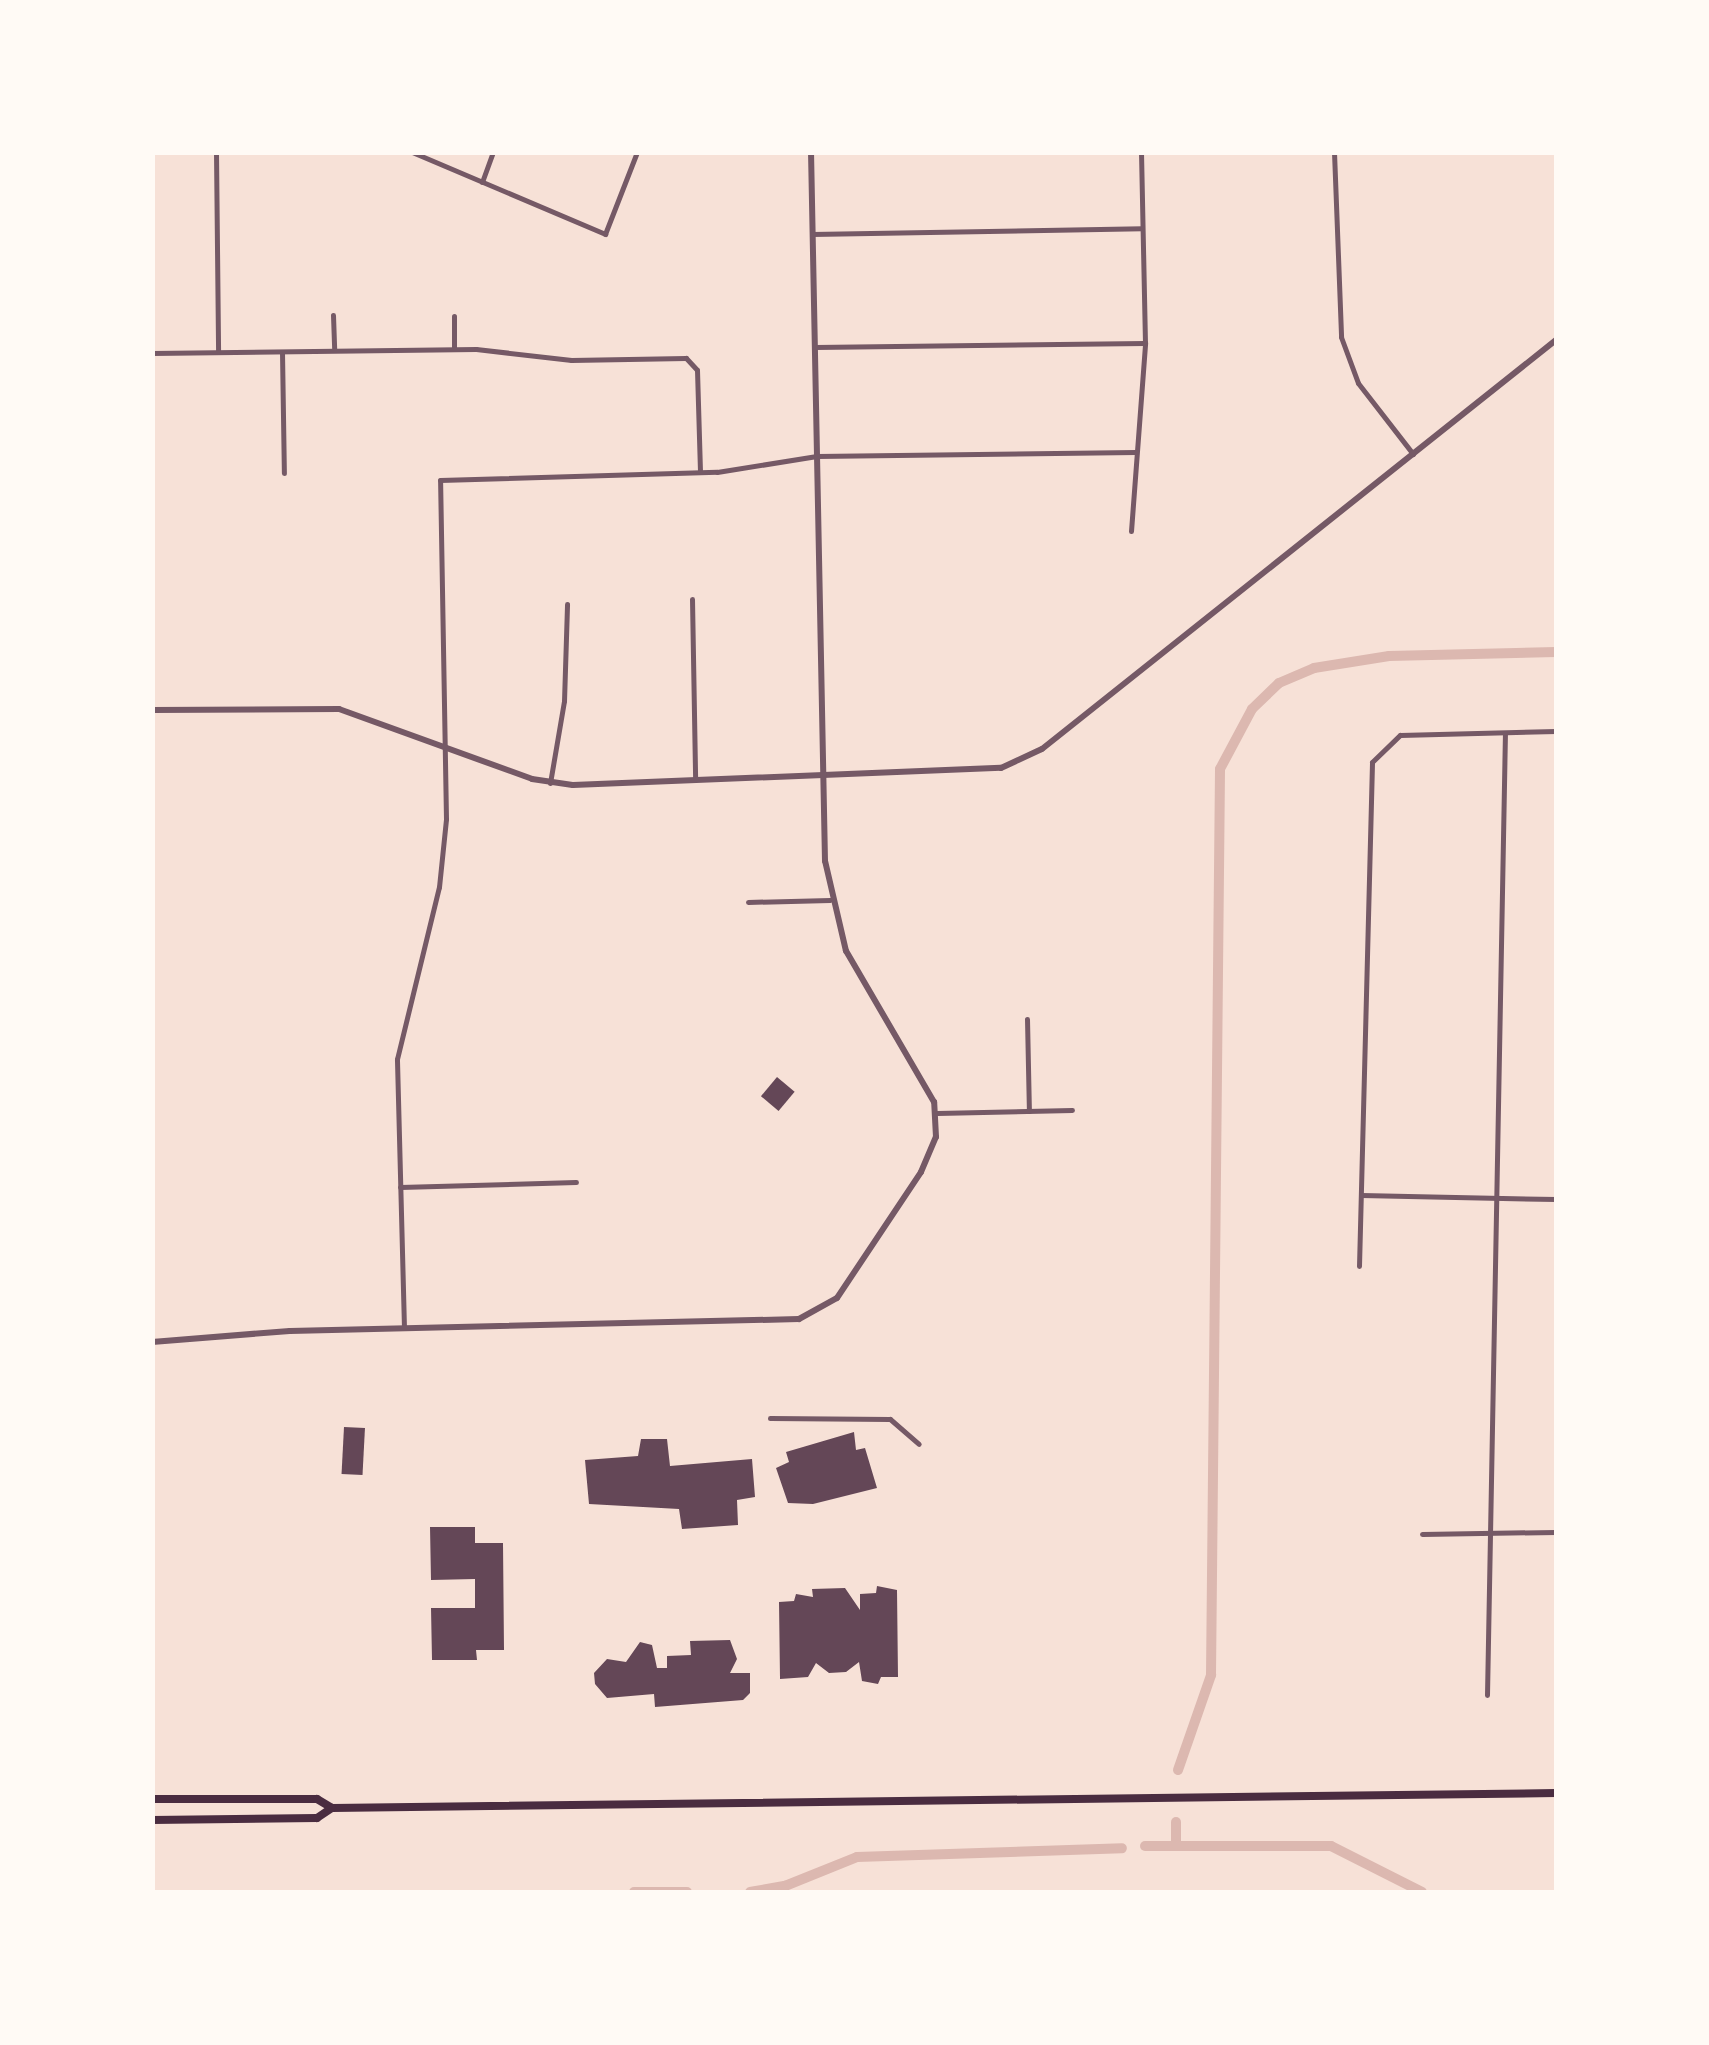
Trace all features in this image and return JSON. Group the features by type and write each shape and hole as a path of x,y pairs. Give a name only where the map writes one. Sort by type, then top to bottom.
{"main road":[{"path":"152,1799 317,1799 332,1808 1556,1793"},
{"path":"152,1820 317,1818 332,1808"}],"street":[{"path":"216,152 218,352"},
{"path":"412,152 605,234 638,152"},
{"path":"482,183 493,152"},
{"path":"152,1342 404,1329 800,1319 837,1298 930,1155 937,1113 928,1085 846,951 830,900 810,152"},
{"path":"1131,531 1145,344 1140,152"},
{"path":"1334,152 1341,337 1358,383 1413,454"},
{"path":"812,234 1142,228"},
{"path":"333,315 334,350"},
{"path":"454,316 454,349"},
{"path":"152,710 339,709 550,783 824,780 974,773 1031,756 1556,340"},
{"path":"814,347 1145,344"},
{"path":"152,353 454,349 570,360 686,358 697,370 700,472"},
{"path":"282,352 284,473"},
{"path":"404,1329 399,1041 444,860 446,746 440,480 700,472 817,456 1136,452"},
{"path":"692,599 695,782"},
{"path":"550,783 564,701 567,604"},
{"path":"1359,1266 1372,762 1400,735 1556,731"},
{"path":"1487,1694 1505,732"},
{"path":"748,902 830,900"},
{"path":"1027,1018 1029,1111"},
{"path":"937,1113 1072,1110"},
{"path":"400,1187 576,1182"},
{"path":"1362,1195 1556,1200"},
{"path":"770,1418 890,1418 919,1444"},
{"path":"1422,1534 1556,1532"}],"building":[{"path":"777,1077 795,1092 779,1111 761,1096"},
{"path":"344,1427 365,1428 363,1475 342,1474"},
{"path":"854,1432 856,1450 865,1448 877,1488 813,1504 788,1503 776,1468 789,1462 786,1452"},
{"path":"641,1439 667,1439 670,1466 752,1459 755,1497 737,1500 738,1525 682,1529 679,1509 589,1504 585,1460 638,1456"},
{"path":"430,1527 475,1527 475,1543 503,1543 504,1650 476,1650 477,1660 432,1660 431,1608 475,1608 475,1579 431,1580"},
{"path":"877,1586 897,1590 898,1677 881,1677 878,1684 862,1681 859,1662 846,1672 829,1673 816,1663 808,1677 780,1679 779,1602 794,1601 796,1594 813,1597 812,1589 845,1588 860,1610 860,1594 876,1593"},
{"path":"730,1640 737,1659 730,1673 750,1673 750,1693 743,1700 655,1707 654,1694 607,1698 595,1684 594,1673 607,1659 626,1662 640,1642 652,1645 657,1668 667,1668 667,1656 691,1655 690,1641"}],"waterway":[{"path":"1178,1770 1211,1675 1220,769 1252,709 1279,683 1314,668 1389,656 1556,652"},
{"path":"1176,1822 1176,1845"},
{"path":"1145,1846 1331,1846 1422,1892"},
{"path":"750,1892 785,1886 857,1857 1122,1848"},
{"path":"634,1892 687,1892"}]}
